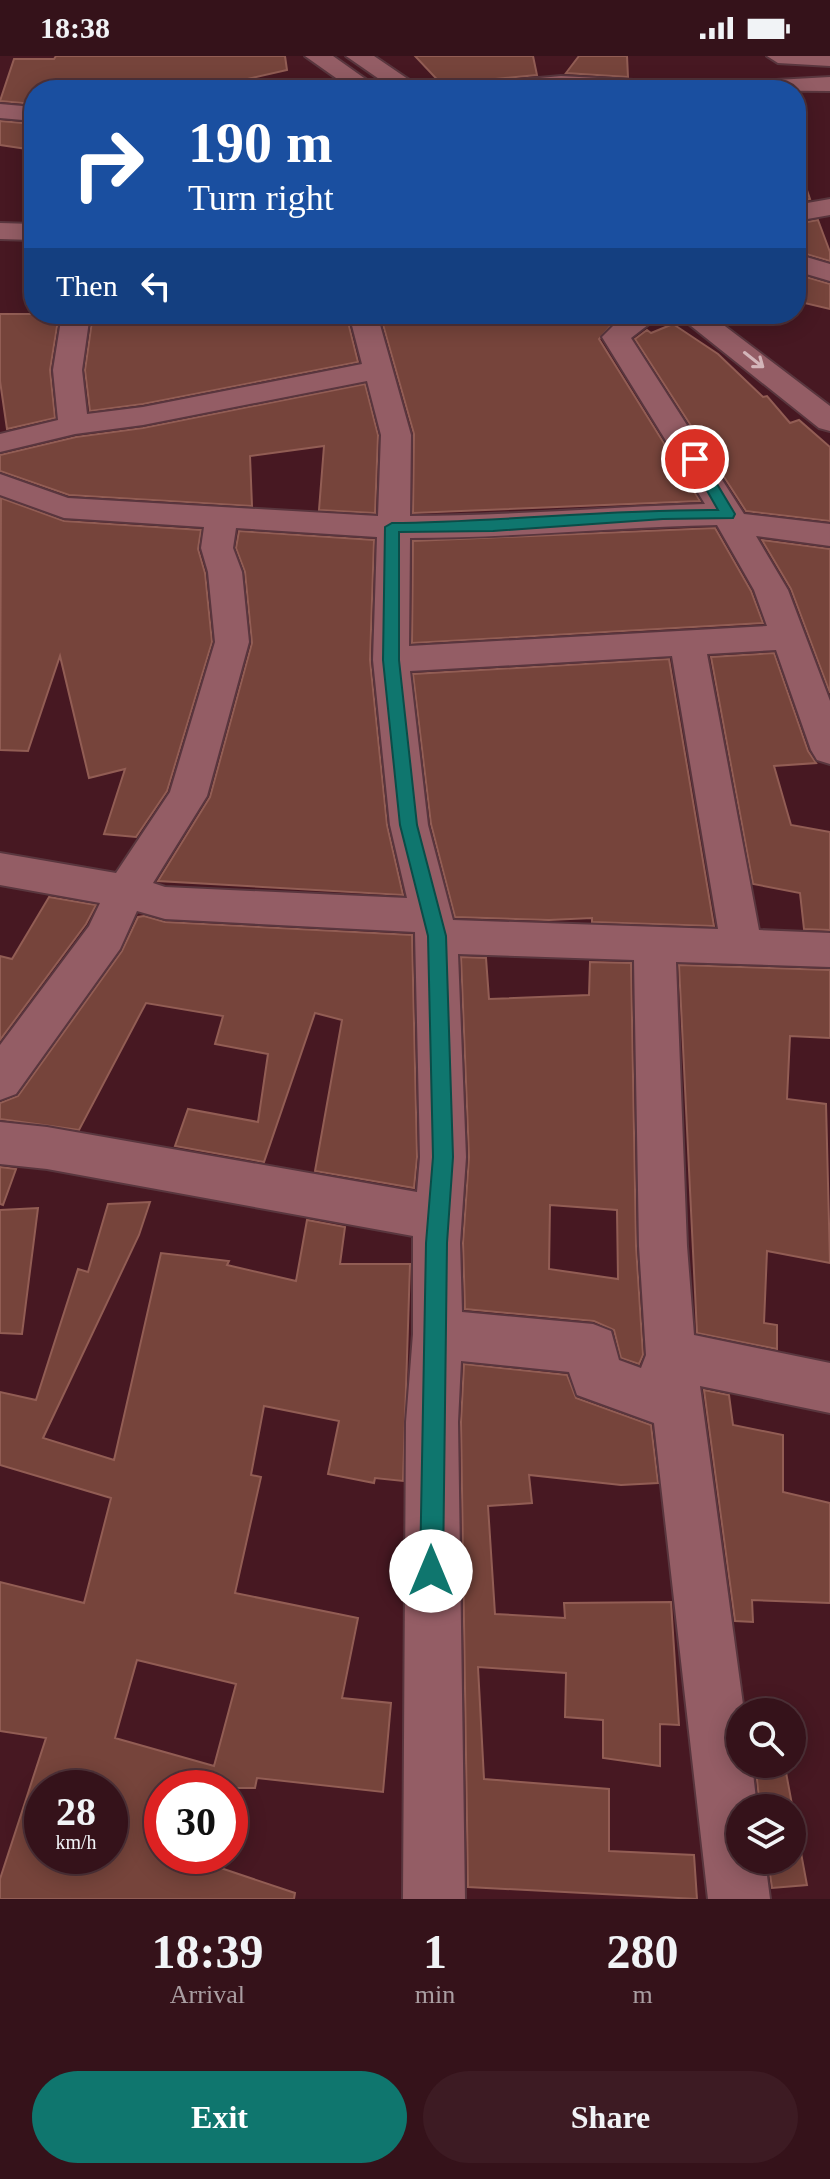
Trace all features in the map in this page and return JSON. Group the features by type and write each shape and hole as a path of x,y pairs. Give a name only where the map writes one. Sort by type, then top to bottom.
{"street":[{"path":"317,56 354,80"},
{"path":"358,56 396,80"},
{"path":"778,56 830,59"},
{"path":"806,83 830,84"},
{"path":"0,111 24,113"},
{"path":"806,195 830,196"},
{"path":"806,211 830,207"},
{"path":"0,231 24,232"},
{"path":"806,265 830,273"},
{"path":"74,324 66,368 69,409 75,425"},
{"path":"366,324 396,435 391,660 409,825 434,926 443,1157 438,1218 438,1334 432,1422 434,1899"},
{"path":"630,324 616,337 731,518 771,590 830,750"},
{"path":"704,324 830,421"},
{"path":"749,324 830,385"},
{"path":"0,443 75,425 143,416 377,370"},
{"path":"0,484 64,508 221,518 392,527 493,527 651,515 731,518 830,535"},
{"path":"0,1080 105,937 126,891 188,796 232,642 225,572 217,548 221,518"},
{"path":"391,660 786,637"},
{"path":"687,642 742,947"},
{"path":"0,869 126,891 165,903 654,942 830,950"},
{"path":"654,942 663,1246 671,1355 739,1899"},
{"path":"0,1143 47,1148 438,1218"},
{"path":"438,1334 593,1349 595,1377 654,1398 671,1355"},
{"path":"671,1355 830,1388"}],"building":[{"path":"56,56 285,56 287,70 243,80 24,80 24,103 0,101 14,59 54,59"},
{"path":"415,56 533,56 537,75 485,80 438,80"},
{"path":"579,56 627,56 628,77 566,73"},
{"path":"0,121 24,123 24,149 0,145"},
{"path":"818,220 830,252 830,261 806,254 806,222"},
{"path":"806,277 830,284 830,309 806,303"},
{"path":"0,314 24,314 24,324 57,324 50,370 55,418 7,429 0,381"},
{"path":"92,324 348,324 358,362 143,404 90,411 85,370"},
{"path":"383,324 612,324 599,339 700,501 413,513 414,434"},
{"path":"673,324 718,354 763,397 767,396 790,423 799,420 830,447 830,521 746,511 635,339 647,330 651,333"},
{"path":"365,384 378,435 375,513 319,510 324,446 250,456 252,506 69,495 0,471 0,455 76,437 143,428"},
{"path":"1,498 64,521 201,530 198,549 205,573 212,642 167,791 136,837 104,834 125,769 89,778 60,656 28,751 0,750"},
{"path":"715,528 751,591 763,623 412,643 413,541"},
{"path":"239,531 374,540 370,660 387,825 403,895 158,881 210,797 252,643 245,572 236,548"},
{"path":"762,540 830,549 830,693 791,589"},
{"path":"774,653 808,751 816,763 774,766 791,825 830,832 830,930 804,929 800,893 753,884 711,657"},
{"path":"669,659 714,926 592,922 592,918 455,917 431,824 413,674"},
{"path":"49,897 96,905 86,924 0,1040 0,956 12,959"},
{"path":"138,917 165,922 412,935 417,1157 414,1188 315,1171 342,1020 315,1013 264,1162 175,1146 188,1109 258,1122 268,1054 215,1044 223,1016 146,1003 79,1130 0,1119 0,1103 18,1096 122,951"},
{"path":"461,957 486,958 489,999 589,995 590,962 631,963 636,1246 643,1355 639,1364 621,1358 614,1330 594,1321 465,1309 463,1243 469,1157","holes":["550,1205 617,1210 618,1279 549,1269"]},
{"path":"679,965 830,970 830,1038 790,1036 787,1099 826,1104 830,1263 767,1251 764,1323 777,1325 777,1349 697,1333"},
{"path":"0,1167 16,1169 3,1205 0,1204"},
{"path":"150,1202 139,1235 43,1438 114,1460 161,1253 229,1261 227,1265 296,1281 307,1220 345,1227 340,1264 410,1264 403,1481 375,1478 374,1483 328,1474 339,1421 264,1406 251,1475 261,1477 235,1593 358,1618 342,1698 391,1703 383,1792 257,1778 255,1788 248,1788 248,1770 144,1770 144,1874 239,1874 295,1893 294,1899 0,1899 0,1879 24,1805 24,1874 128,1874 128,1770 36,1770 46,1738 0,1731 0,1582 84,1603 111,1498 0,1465 0,1392 36,1400 78,1269 88,1272 108,1204","holes":["137,1660 236,1684 214,1766 115,1738"]},
{"path":"38,1208 22,1334 0,1333 0,1210"},
{"path":"464,1364 567,1375 576,1398 651,1425 658,1483 621,1485 529,1475 532,1503 488,1506 495,1614 565,1618 564,1603 671,1602 679,1725 660,1724 660,1766 603,1758 603,1720 565,1717 566,1673 478,1667 484,1779 609,1789 609,1851 694,1855 697,1899 468,1887 461,1422"},
{"path":"704,1390 729,1395 733,1425 783,1435 783,1492 830,1503 830,1603 752,1600 753,1622 735,1621"},
{"path":"757,1778 787,1778 790,1794 759,1794"},
{"path":"770,1874 805,1874 807,1885 772,1888"}],"route":[{"path":"431,1571 432,1422 438,1334 436,1243 443,1157 437,936 409,825 391,660 392,527 493,527 663,514 728,514 695,459"}]}
